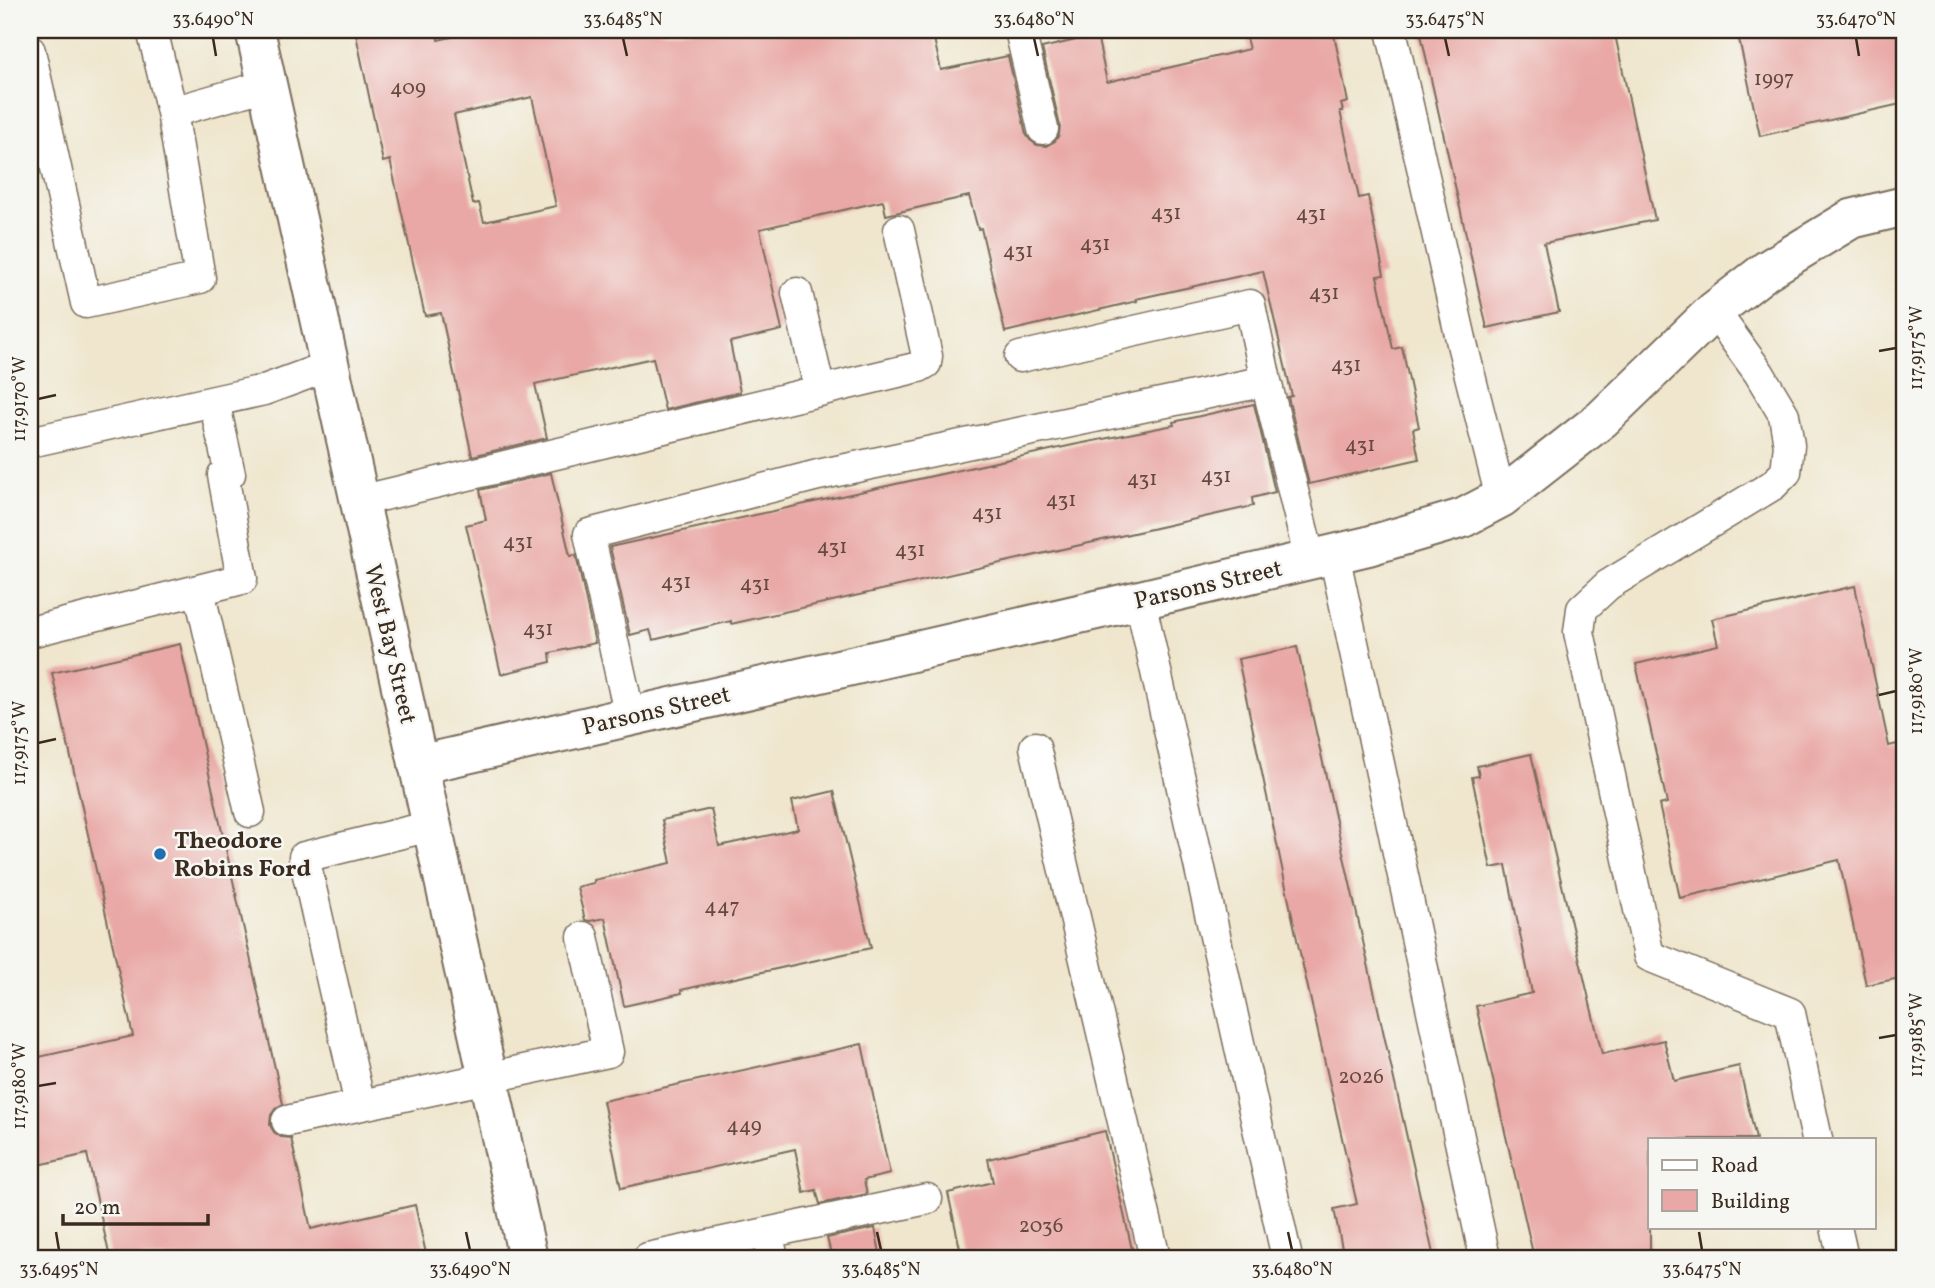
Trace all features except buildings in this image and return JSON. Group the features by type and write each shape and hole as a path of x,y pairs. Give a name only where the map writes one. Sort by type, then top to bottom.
{"street":[{"name":"West Bay Street","path":"255,30 528,1258"},
{"name":"Parsons Street","path":"418,765 1322,557 1463,518 1501,498 1602,419 1714,311 1767,270 1851,219 1905,206"}],"lane":[{"path":"30,51 86,303 200,278 172,112 152,30"},
{"path":"1020,30 1043,129"},
{"path":"1391,30 1463,348 1501,498"},
{"path":"172,112 267,85"},
{"path":"359,501 919,367 926,363 928,356 899,230"},
{"path":"797,293 820,391"},
{"path":"1020,357 1250,305 1266,381 1322,557 1485,1258"},
{"path":"1714,311 1759,373 1784,415 1789,445 1786,472 1773,485 1608,585 1582,609 1579,632 1649,956 1790,1013 1817,1138"},
{"path":"30,442 264,390 329,366"},
{"path":"629,717 589,534 818,475 1266,381"},
{"path":"30,632 242,579 214,401"},
{"path":"199,590 250,813"},
{"path":"1140,600 1287,1258"},
{"path":"1035,747 1155,1258"},
{"path":"360,1105 304,857 431,826"},
{"path":"287,1121 608,1052 583,937"},
{"path":"648,1258 770,1246 927,1199"},
{"path":"1836,1228 1843,1258"}],"place":[{"name":"Theodore Robins Ford","path":"160,854"}]}
